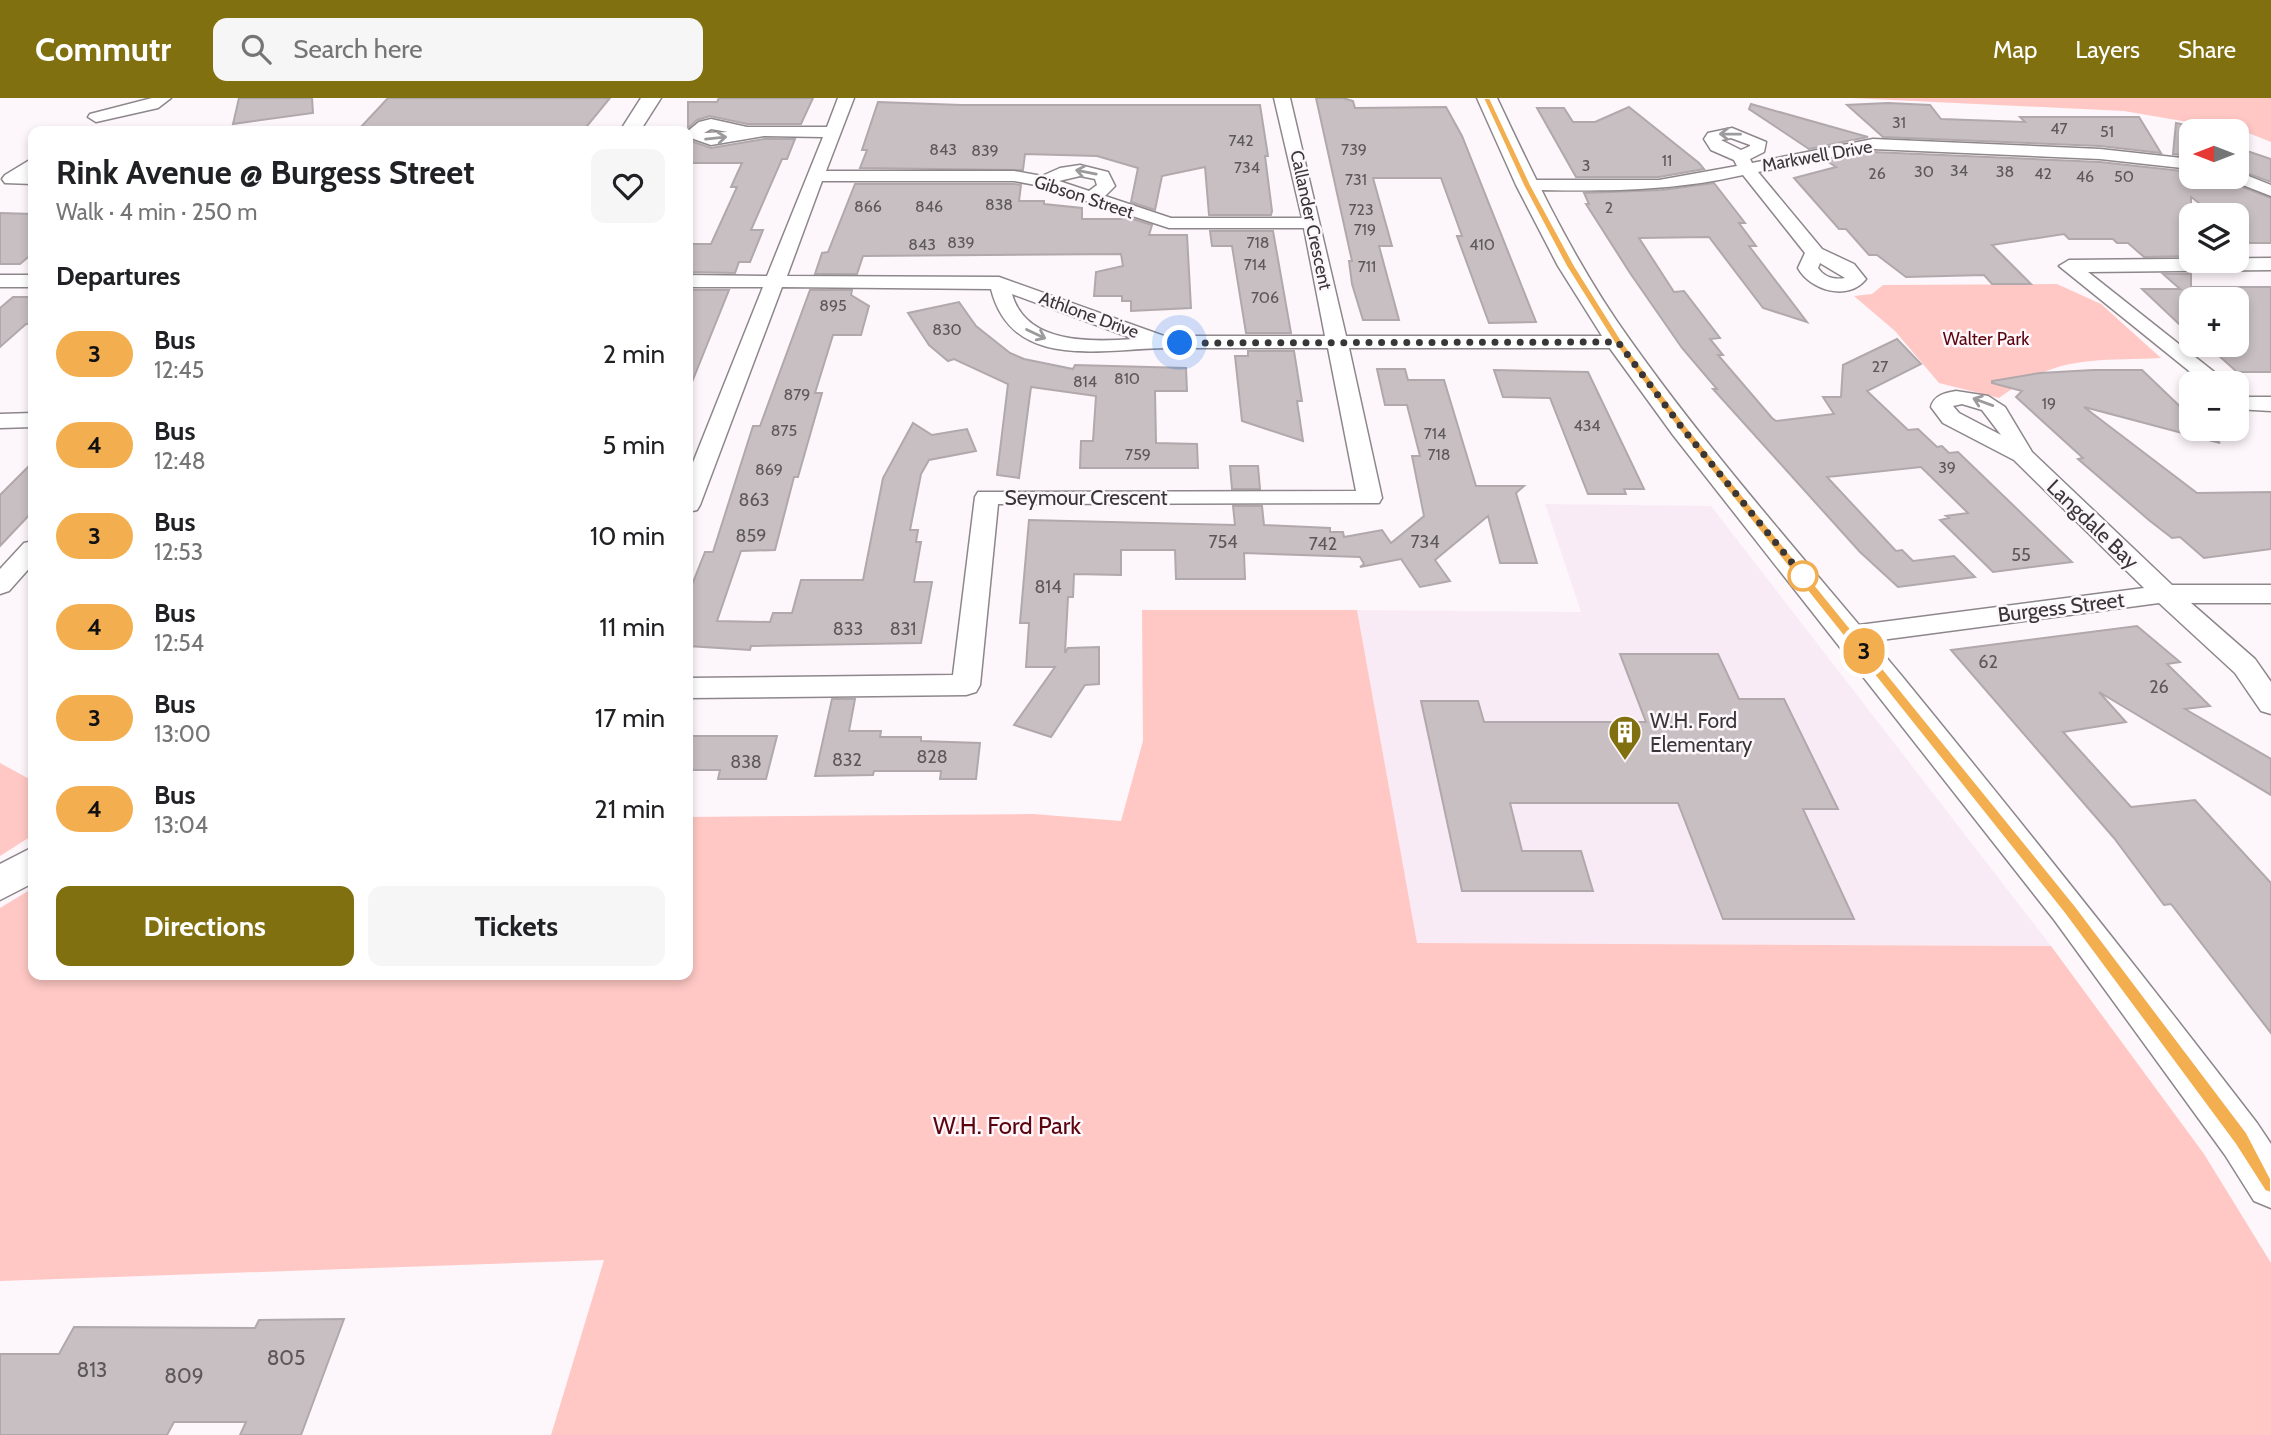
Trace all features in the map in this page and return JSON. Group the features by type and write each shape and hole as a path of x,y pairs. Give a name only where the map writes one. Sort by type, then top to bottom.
{"street":[{"path":"121,98 91,121 152,105 163,98"},
{"path":"633,126 651,98"},
{"path":"693,492 846,98"},
{"name":"Callander Crescent","path":"1282,98 1312,223 1336,344"},
{"path":"1487,98 1527,185 1570,266 1618,342 1683,429 2069,909 2241,1139 2271,1185"},
{"path":"744,132 831,132"},
{"name":"Markwell Drive","path":"1527,185 1659,185 1744,163 1874,144 2123,155 2179,162"},
{"path":"1744,163 1815,253"},
{"path":"28,167 11,179 28,179"},
{"name":"Gibson Street","path":"814,176 1014,176 1045,182 1168,223 1312,223"},
{"path":"2249,182 2271,191"},
{"path":"2202,371 2069,266 2271,264"},
{"path":"0,281 28,281"},
{"name":"Athlone Drive","path":"693,281 999,283 1162,342 1618,342"},
{"path":"999,283 1000,296 1012,320 1045,339 1092,347 1162,342"},
{"name":"Seymour Crescent","path":"693,688 966,685 987,497 1370,498 1336,344"},
{"path":"2249,404 2271,404"},
{"path":"0,421 28,421"},
{"name":"Langdale Bay","path":"2022,455 2165,594 2245,666"},
{"path":"0,585 28,554"},
{"name":"Burgess Street","path":"1851,635 2165,594 2271,594"},
{"path":"2245,666 2271,676"},
{"path":"2245,666 2271,704"},
{"path":"0,884 28,866"}],"shaded area":[{"path":"1545,504 1711,506 2051,946 1416,943 1357,610 1581,612"}],"green space":[{"path":"1851,98 2271,98 2271,142 2249,133 2249,119 2179,120 2124,111"},
{"name":"Walter Park","path":"2057,284 2101,304 2161,358 2095,361 2057,367 2020,384 1999,398 1939,383 1895,331 1854,296 1872,294 1883,285"},
{"name":"W.H. Ford Park","path":"1142,610 1357,610 1417,943 2051,946 2204,1154 2271,1263 2271,1435 551,1435 604,1260 0,1281 0,908 28,891 28,980 693,980 693,817 1033,814 1121,821 1143,741"},
{"path":"0,763 28,778 28,838 0,856"}],"building":[{"path":"239,98 312,98 313,113 233,124"},
{"path":"388,98 610,98 587,126 362,126"},
{"path":"719,98 813,98 801,124 747,124 710,116 688,126 688,102 717,102"},
{"path":"1316,98 1343,98 1353,101 1355,108 1446,107 1462,136 1536,322 1489,323 1457,236 1462,236 1441,178 1373,178 1392,246 1379,246 1399,320 1363,320 1352,284 1349,261 1352,261"},
{"path":"878,102 961,105 1260,105 1268,156 1265,156 1271,215 1209,215 1205,167 1162,176 1155,210 1131,202 1138,168 1097,156 1025,154 1023,170 860,168 867,150 862,150"},
{"path":"1751,104 1868,137 1809,149 1749,109"},
{"path":"1847,105 1930,105 1941,119 2025,122 2020,117 2139,117 2161,153 2100,146 1883,137"},
{"path":"1629,107 1704,169 1659,177 1576,177 1537,108 1564,108 1573,122 1595,122"},
{"path":"2176,123 2179,124 2179,155 2173,154"},
{"path":"764,139 795,139 787,159 782,159 751,230 763,230 750,262 739,262 735,273 693,272 693,244 711,244 737,187 731,187 742,163 693,163 693,142 711,148"},
{"path":"1873,152 2100,162 2179,171 2179,189 2247,189 2271,198 2271,243 2249,242 2249,203 2199,203 2191,197 2191,203 2179,203 2179,256 2144,257 2128,243 2117,243 2113,239 2069,239 2064,234 1992,245 2031,284 1992,284 1984,275 1906,277 1877,255 1869,255 1846,229 1839,229 1794,178 1836,167 1827,161"},
{"path":"2249,152 2271,159 2271,182 2249,174"},
{"path":"1714,183 1745,223 1739,223 1756,246 1749,246 1807,322 1763,308 1709,237 1639,238 1674,292 1684,291 1720,338 1710,339 1723,355 1718,355 1772,418 1776,421 1834,414 1823,397 1841,397 1843,365 1897,339 1921,364 1867,391 1908,430 1918,429 1937,447 1942,446 1949,453 1958,452 2072,562 1993,572 1940,520 1949,518 1946,516 1968,513 1921,467 1827,477 1896,551 1902,550 1913,561 1954,556 1975,577 1898,587 1860,552 1713,389 1717,389 1682,348 1630,273 1586,204 1589,204 1584,193 1662,190"},
{"path":"855,184 1021,185 1019,201 1044,201 1044,204 1082,208 1082,219 1122,219 1123,216 1152,225 1149,235 1187,235 1191,308 1131,311 1131,301 1122,301 1122,296 1094,296 1096,272 1123,266 1121,254 863,256 857,274 815,274 822,253 828,252"},
{"path":"0,213 28,214 28,257 20,264 0,264"},
{"path":"1210,231 1273,231 1291,333 1246,333 1232,246 1212,246"},
{"path":"2163,274 2191,274 2191,287 2179,288"},
{"path":"2249,287 2271,287 2271,372 2236,371 2220,357 2249,357"},
{"path":"2142,289 2179,289 2179,324"},
{"path":"693,290 729,290 693,380"},
{"path":"810,290 852,290 851,295 869,306 861,335 833,335 815,393 822,393 798,477 794,477 775,550 741,551 717,621 770,622 773,613 792,613 801,580 863,580 883,478 913,423 932,435 967,429 976,451 929,460 921,474 910,530 918,530 916,542 921,542 914,582 932,582 921,643 751,646 750,650 693,646 693,582 705,552 713,552 753,426 760,426"},
{"path":"13,297 28,297 28,324 0,347 0,308"},
{"path":"959,302 976,326 1010,353 1024,359 1073,369 1075,365 1186,368 1187,391 1155,391 1156,443 1197,444 1198,468 1080,468 1081,441 1093,441 1096,396 1031,387 1019,478 997,475 1008,384 954,359 948,361 929,345 908,313"},
{"path":"1248,351 1294,351 1302,401 1297,401 1303,441 1242,421 1235,356 1248,356"},
{"path":"1377,369 1405,369 1408,380 1444,380 1476,486 1524,486 1516,493 1537,563 1500,563 1488,516 1435,560 1450,581 1420,587 1401,559 1360,567 1364,564 1360,557 1244,553 1245,579 1176,579 1175,550 1121,550 1121,575 1074,574 1073,597 1068,597 1065,653 1068,648 1099,647 1099,684 1085,685 1051,737 1014,725 1055,667 1026,667 1029,623 1020,623 1029,520 1235,525 1233,506 1262,506 1264,525 1330,528 1330,532 1343,532 1344,537 1382,530 1391,543 1424,516 1412,456 1420,456 1407,405 1385,405"},
{"path":"1494,370 1588,372 1644,489 1624,489 1626,494 1588,494 1550,398 1503,397"},
{"path":"2142,370 2179,405 2179,432 2084,407 2197,493 2271,492 2271,549 2204,558 2180,537 2172,538 2078,459 2083,458 2016,397 2022,391 1992,383 2040,373"},
{"path":"1230,466 1258,466 1260,489 1232,489"},
{"path":"28,467 28,516 0,546 0,495"},
{"path":"2137,626 2180,662 2167,664 2210,706 2185,709 2271,759 2271,795 2099,692 2126,722 2063,732 2131,807 2195,800 2271,883 2271,1033 2171,904 2164,905 2114,838 1951,650"},
{"name":"W.H. Ford Elementary","path":"1620,654 1718,654 1739,699 1784,699 1838,809 1803,809 1854,919 1723,919 1678,803 1510,803 1522,851 1581,851 1593,891 1462,891 1421,701 1478,701 1484,722 1646,722"},
{"path":"832,699 855,699 849,731 881,731 880,737 921,737 921,741 980,743 976,779 940,779 941,771 874,771 873,775 815,776"},
{"path":"693,736 777,736 766,779 718,779 720,770 693,770"},
{"path":"344,1319 301,1435 240,1435 246,1422 174,1422 167,1435 0,1435 0,1354 59,1354 74,1327 255,1328 259,1320"}],"bus line":[{"name":"3","path":"1487,98 1527,185 1570,266 1618,342 1683,429 2069,909 2241,1139 2271,1185"}],"place":[{"name":"W.H. Ford Elementary","path":"1625,762"}],"route":[{"path":"1180,343 1618,342 1683,429 1804,578 1803,576"}]}
